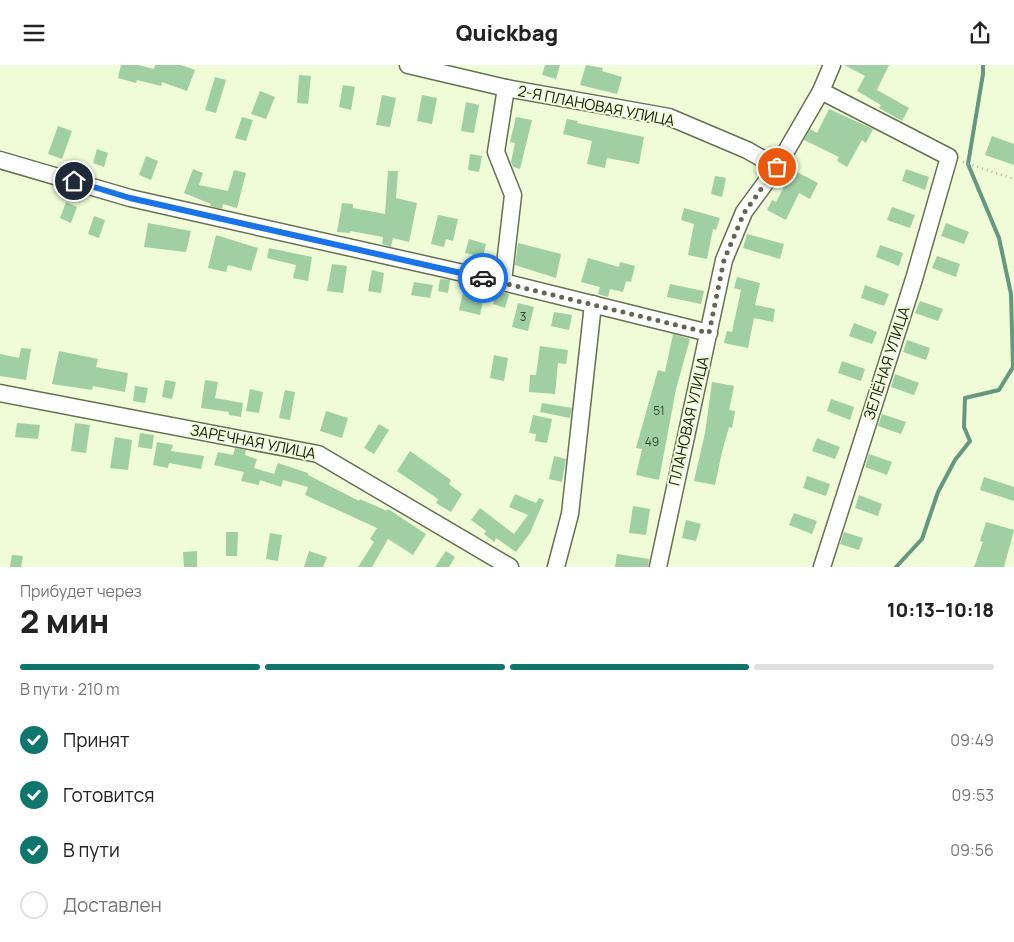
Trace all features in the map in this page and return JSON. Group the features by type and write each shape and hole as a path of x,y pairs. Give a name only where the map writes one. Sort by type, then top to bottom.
{"street":[{"name":"2-Я ПЛАНОВАЯ УЛИЦА","path":"408,65 506,88 669,117 747,149 777,167"},
{"name":"ПЛАНОВАЯ УЛИЦА","path":"658,567 724,260 744,213 777,167 820,91 832,65"},
{"path":"503,282 513,195 496,152 506,88"},
{"path":"820,91 949,157"},
{"name":"ЗЕЛЁНАЯ УЛИЦА","path":"822,567 914,279 949,157"},
{"path":"0,160 130,198 503,282 709,333"},
{"path":"556,567 570,514 593,304"},
{"name":"ЗАРЕЧНАЯ УЛИЦА","path":"0,393 318,454 510,567"}],"path":[{"path":"949,157 1014,179"}],"building":[{"path":"121,65 138,65 154,69 155,65 181,65 195,70 187,91 162,82 161,86 137,80 136,83 118,78"},
{"path":"545,65 560,65 556,79 542,75"},
{"path":"586,65 603,68 602,71 622,77 617,94 580,85"},
{"path":"844,65 889,65 877,90 909,108 902,121 879,108 881,105 857,91 865,76"},
{"path":"299,75 311,76 308,104 297,103"},
{"path":"215,77 226,80 216,113 205,110"},
{"path":"343,85 355,87 351,110 339,107"},
{"path":"260,91 275,97 266,119 251,114"},
{"path":"382,95 396,98 390,127 376,125"},
{"path":"422,95 437,98 432,124 417,121"},
{"path":"466,102 479,105 474,133 461,131"},
{"path":"829,109 873,129 866,143 862,140 847,167 837,161 839,157 804,140 810,129 817,133"},
{"path":"242,117 253,120 246,141 235,138"},
{"path":"516,117 532,120 520,169 513,167 511,162 515,143 510,142"},
{"path":"567,119 578,121 577,123 644,137 639,164 607,158 605,168 587,164 592,141 563,134"},
{"path":"58,126 72,131 62,159 48,154"},
{"path":"992,136 1014,144 1014,165 985,155"},
{"path":"97,149 108,153 104,167 93,163"},
{"path":"470,154 482,156 479,172 468,170"},
{"path":"146,156 158,161 151,180 139,175"},
{"path":"193,169 203,173 199,185 228,191 234,170 246,173 237,208 223,204 222,209 210,206 211,204 184,193"},
{"path":"906,169 929,177 925,190 902,181"},
{"path":"793,170 818,183 810,199 799,193 786,220 767,210 772,200 776,202"},
{"path":"388,171 398,171 396,198 417,203 409,242 393,238 391,247 382,244 383,237 350,231 350,233 337,232 342,203 353,204 353,208 385,214"},
{"path":"715,176 726,178 722,197 711,194"},
{"path":"66,202 77,207 71,223 60,218"},
{"path":"892,207 915,215 910,228 887,220"},
{"path":"684,208 720,218 716,230 713,229 707,259 688,255 694,224 681,220"},
{"path":"438,215 458,219 453,241 446,239 444,247 431,244"},
{"path":"94,216 105,220 99,238 88,234"},
{"path":"148,223 191,231 186,252 144,247"},
{"path":"946,223 969,232 964,244 941,236"},
{"path":"747,234 784,244 780,259 743,248"},
{"path":"216,235 258,248 251,271 228,265 226,272 208,268"},
{"path":"469,239 486,244 483,257 465,253"},
{"path":"518,243 561,254 556,278 515,265"},
{"path":"880,245 903,253 899,266 876,257"},
{"path":"269,248 312,257 308,281 293,278 296,265 267,258"},
{"path":"937,256 960,264 956,277 932,268"},
{"path":"588,258 619,267 620,262 635,266 631,282 626,281 623,292 610,289 608,297 598,294 600,287 581,282"},
{"path":"332,264 347,266 343,293 327,291"},
{"path":"372,270 384,273 381,293 368,291"},
{"path":"737,277 760,283 755,305 775,309 773,322 754,318 748,348 724,343 727,331 732,332 741,290 734,288"},
{"path":"440,279 450,280 448,293 438,291"},
{"path":"414,282 433,285 430,298 411,295"},
{"path":"670,284 704,291 701,304 667,297"},
{"path":"865,285 889,294 884,306 861,298"},
{"path":"497,291 509,294 505,308 493,304"},
{"path":"463,292 484,296 480,315 459,310"},
{"path":"920,301 943,309 938,321 915,313"},
{"path":"518,303 534,307 528,331 512,327"},
{"path":"554,312 572,315 569,330 551,326"},
{"path":"854,323 877,332 872,344 849,336"},
{"path":"673,334 690,339 676,389 659,480 636,475 642,449 636,448 658,370 665,372"},
{"path":"907,340 930,348 926,360 903,352"},
{"path":"540,346 568,350 566,364 558,363 555,394 529,392 530,375 536,375"},
{"path":"21,348 31,349 26,380 0,376 0,354 19,358"},
{"path":"59,351 98,359 96,367 128,373 125,392 93,386 92,390 52,384"},
{"path":"494,355 508,358 504,381 490,378"},
{"path":"842,361 865,369 861,381 838,373"},
{"path":"895,374 919,383 914,395 891,387"},
{"path":"165,380 176,382 172,399 162,397"},
{"path":"205,380 218,382 215,398 243,403 241,417 229,415 229,412 201,408"},
{"path":"712,382 734,386 729,410 735,411 732,428 729,427 722,452 715,485 694,481 705,433"},
{"path":"135,386 148,388 145,403 133,401"},
{"path":"250,389 263,392 259,413 246,411"},
{"path":"285,390 295,392 290,420 279,418"},
{"path":"831,399 854,407 850,420 827,411"},
{"path":"542,403 572,408 570,418 540,412"},
{"path":"326,411 348,418 342,438 320,431"},
{"path":"882,414 906,422 901,434 878,426"},
{"path":"533,415 552,419 547,443 535,441 536,434 529,433"},
{"path":"17,423 40,425 38,439 15,437"},
{"path":"75,423 90,425 86,453 71,451"},
{"path":"379,424 389,430 374,454 364,448"},
{"path":"140,433 154,435 152,449 138,447"},
{"path":"115,437 132,440 128,470 110,468"},
{"path":"817,438 840,447 835,459 812,451"},
{"path":"157,442 173,445 171,451 204,456 201,469 169,463 168,468 153,465"},
{"path":"235,448 246,450 245,455 257,459 254,468 274,474 278,463 308,473 308,475 359,501 360,499 387,511 388,509 426,534 413,555 388,539 372,567 358,567 374,542 370,539 377,528 305,495 308,487 283,480 281,487 260,480 259,485 241,481 244,472 214,465 218,452 233,455"},
{"path":"410,451 451,480 449,484 462,494 451,512 436,503 438,499 397,471"},
{"path":"869,454 892,462 887,475 865,467"},
{"path":"554,456 566,459 562,482 549,479"},
{"path":"807,476 830,484 826,496 803,488"},
{"path":"984,477 1014,487 1014,501 980,490"},
{"path":"515,494 536,503 539,498 544,500 530,533 516,552 496,538 494,542 484,534 486,531 471,520 480,508 514,534 528,515 509,507"},
{"path":"859,495 882,504 878,516 855,508"},
{"path":"633,506 650,509 646,535 629,533"},
{"path":"794,513 817,521 812,534 789,525"},
{"path":"686,520 701,524 696,541 682,538"},
{"path":"986,522 1014,530 1004,567 974,567 983,542 980,541"},
{"path":"226,532 238,532 237,556 226,556"},
{"path":"844,532 863,538 859,550 840,544"},
{"path":"270,533 282,535 278,561 266,559"},
{"path":"197,551 197,567 184,567 183,552"},
{"path":"309,551 327,557 323,567 304,567"},
{"path":"446,551 455,557 449,567 435,567"},
{"path":"617,554 649,559 648,567 615,567"},
{"path":"12,555 23,556 21,567 10,567"}],"waterway":[{"path":"896,567 922,539 938,492 955,460 970,441 964,427 965,398 999,390 1013,367 1011,294 999,238 968,164 983,65"}],"way so far":[{"path":"483,278 709,333 724,260 744,213 777,167"}],"route":[{"path":"74,181 130,198 483,278"}]}
